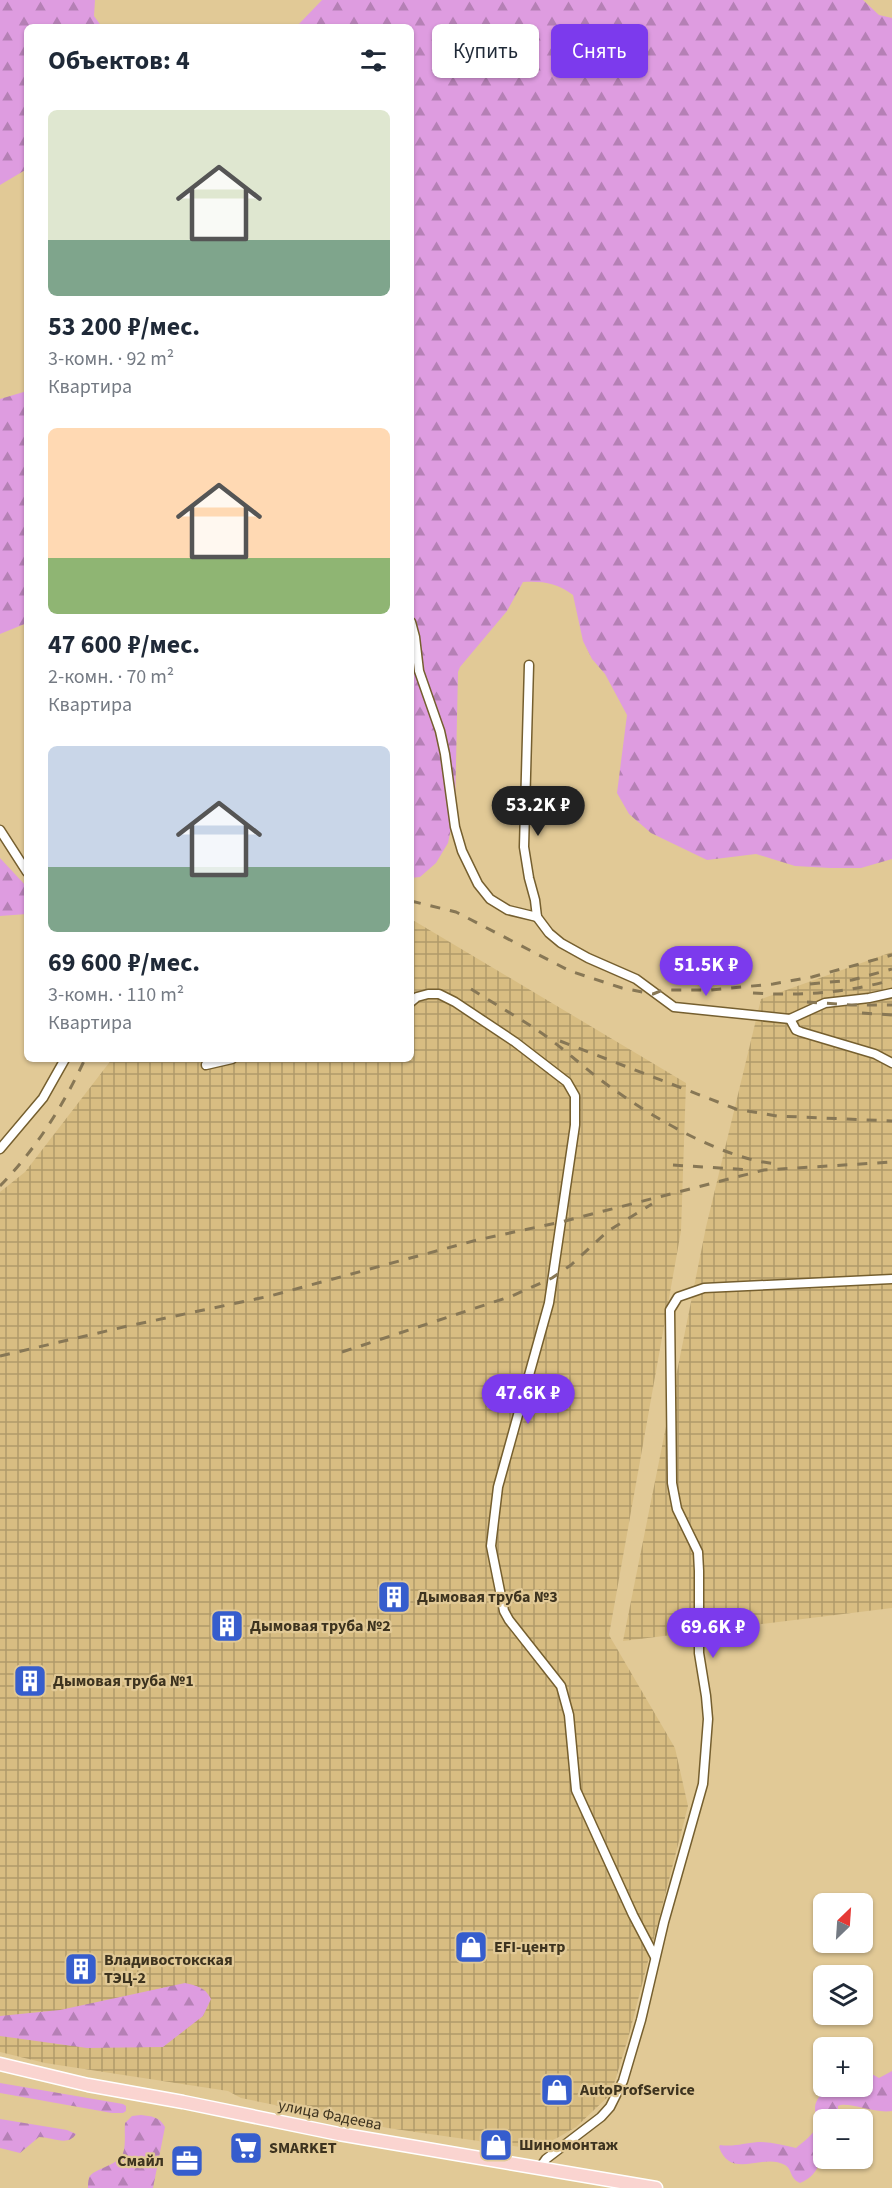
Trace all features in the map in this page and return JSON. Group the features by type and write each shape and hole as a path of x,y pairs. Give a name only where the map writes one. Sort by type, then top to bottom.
{"main road":[{"name":"улица Фадеева","path":"0,2064 88,2085 190,2103 339,2134 656,2188"}],"street":[{"path":"414,633 419,671 440,731 455,827 462,851 478,884 490,899 508,910 537,917"},
{"path":"529,665 524,847 537,917 549,933 561,943 588,958 630,976 674,1007 790,1019 825,1003 892,993"},
{"path":"0,830 24,867"},
{"path":"414,1000 428,994 439,994 455,1002 515,1042 567,1082 575,1096 574,1125 549,1303 498,1487 491,1546 504,1611 561,1686 569,1715 576,1790 633,1915 655,1957"},
{"path":"790,1019 796,1030 875,1054 892,1063"},
{"path":"0,1149 43,1098 62,1062"},
{"path":"206,1065 219,1062"},
{"path":"539,2169 546,2159 601,2117 610,2107 624,2081 655,1957 703,1784 708,1719 699,1653 698,1552 677,1509 672,1483 670,1310 678,1297 704,1288 892,1279"}],"shaded area":[{"name":"Владивостокская ТЭЦ-2","path":"414,921 686,1083 681,1231 609,1635 675,1748 688,1806 629,2035 611,2094 576,2127 559,2137 534,2149 388,2128 241,2098 228,2091 45,2063 0,2052 0,1192 25,1172 110,1062 414,1062"},
{"path":"892,952 892,1608 623,1641 706,1227 761,999"}],"green space":[{"path":"0,0 95,0 94,16 100,24 24,24 24,171 0,185"},
{"path":"322,0 863,0 879,15 892,18 892,859 861,868 795,866 756,854 707,860 651,833 629,814 617,793 627,715 605,674 592,659 583,641 573,595 550,584 523,582 507,611 458,672 455,809 448,843 436,863 420,877 414,878 414,24 299,24"},
{"path":"24,392 24,624 0,634 0,399"},
{"path":"0,858 24,884 24,914 0,916"},
{"path":"185,1983 203,1989 211,1999 203,2016 163,2047 87,2048 0,2036 0,2016 60,2010"},
{"path":"892,2071 892,2111 877,2111 848,2105 838,2106 838,2109 815,2109 819,2097 873,2097 873,2075 879,2078"},
{"path":"0,2083 123,2104 126,2106 126,2111 112,2113 0,2093"},
{"path":"141,2115 158,2119 165,2127 153,2188 88,2188 91,2175 121,2157 125,2145 125,2123 132,2116"},
{"path":"0,2119 67,2130 76,2134 73,2138 64,2141 39,2137 20,2153 0,2148"},
{"path":"813,2132 813,2169 817,2169 800,2183 794,2179 785,2165 767,2161 748,2164 731,2162 724,2157 719,2147 720,2145 763,2142 796,2148"}],"railway":[{"path":"414,902 456,912 570,971 622,988 653,994 663,990 711,990 773,984 812,977 892,955"},
{"path":"810,984 852,980 892,969"},
{"path":"753,993 823,992 857,988 892,980"},
{"path":"471,989 557,1044 613,1089 692,1137 736,1155 778,1164"},
{"path":"807,1002 892,1005"},
{"path":"862,1013 892,1015"},
{"path":"560,1041 736,1109 777,1116 892,1121"},
{"path":"0,1186 48,1126 84,1062"},
{"path":"0,1356 270,1296 477,1240 561,1222 764,1170 892,1162"},
{"path":"673,1165 751,1170"},
{"path":"342,1352 512,1296 552,1278 571,1265 608,1231 652,1204"}],"place":[{"name":"Дымовая труба №3","path":"394,1597"},
{"name":"Дымовая труба №2","path":"227,1626"},
{"name":"Дымовая труба №1","path":"30,1681"},
{"name":"EFI-центр","path":"471,1947"},
{"name":"Владивостокская ТЭЦ-2","path":"81,1969"},
{"name":"AutoProfService","path":"557,2090"},
{"name":"Шиномонтаж","path":"496,2145"},
{"name":"SMARKET","path":"246,2148"},
{"name":"Смайл","path":"187,2161"}]}
